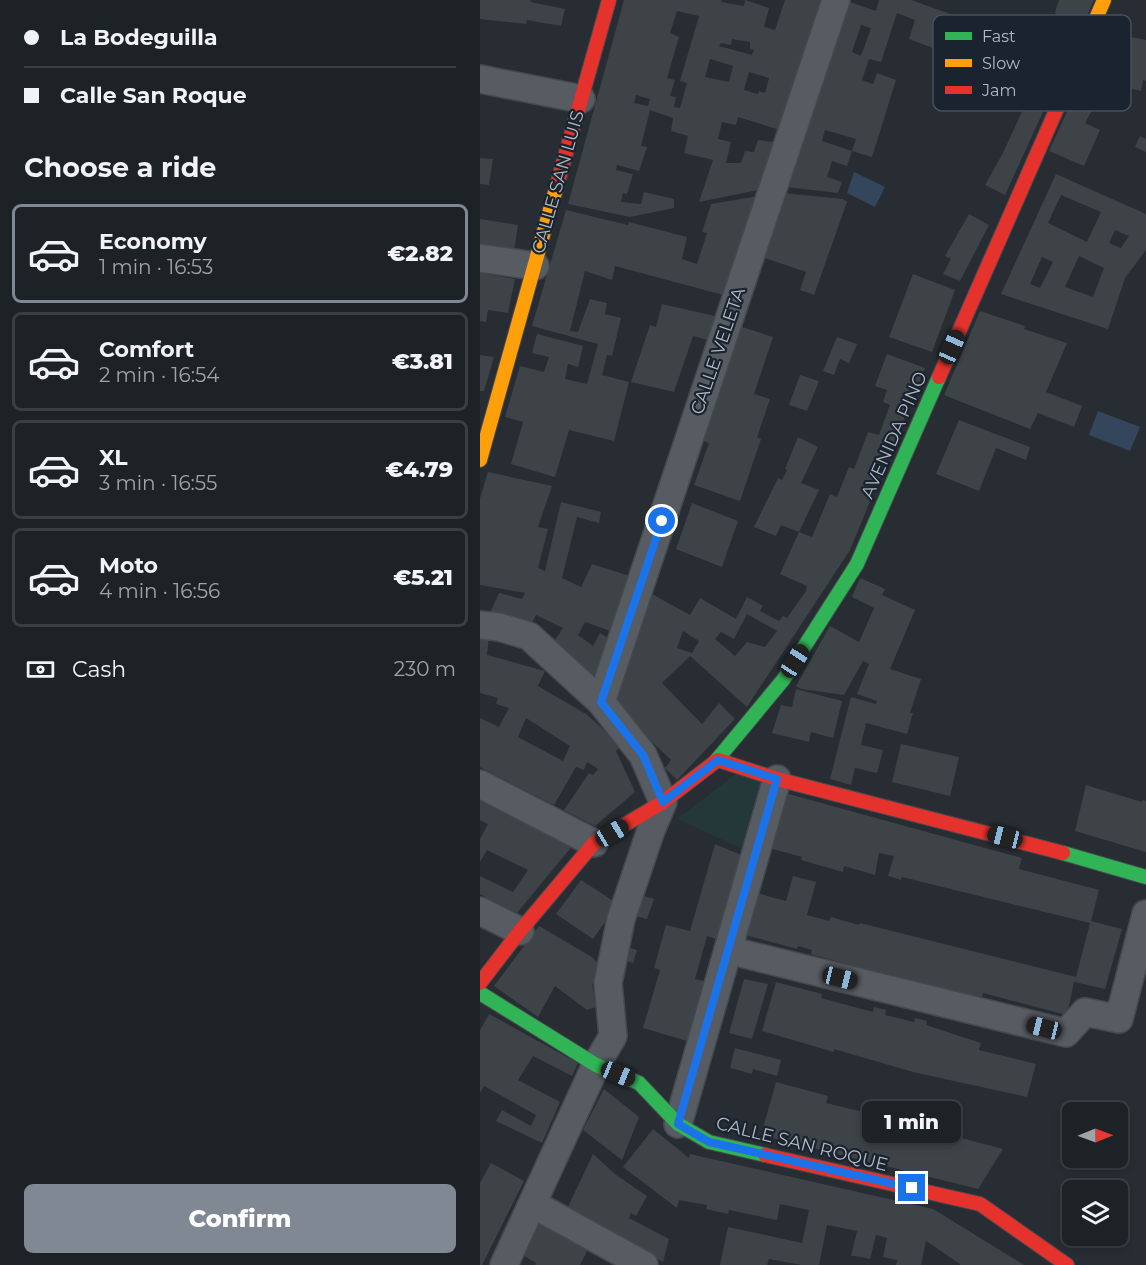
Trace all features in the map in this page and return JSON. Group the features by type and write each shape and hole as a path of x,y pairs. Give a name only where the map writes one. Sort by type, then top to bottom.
{"street":[{"name":"CALLE SAN LUIS","path":"480,460 609,0"},
{"name":"CALLE VELETA","path":"601,702 836,0"},
{"name":"AVENIDA PINO","path":"1097,15 1104,0"},
{"name":"CALLE SAN LUIS","path":"480,79 581,99"},
{"name":"AVENIDA PINO","path":"480,983 520,930 594,843 663,802 718,760 783,680 857,564 1055,111"},
{"name":"CALLE SAN LUIS","path":"480,258 535,266"},
{"path":"480,625 499,627 529,636 601,702 643,755 663,802 651,830 621,919 608,983 613,1036 596,1065 504,1265"},
{"path":"718,760 777,779 1028,843 1146,877"},
{"path":"678,1124 777,779"},
{"path":"480,784 594,843"},
{"path":"480,911 520,930"},
{"path":"728,950 1066,1033 1085,1012 1119,1019 1146,914"},
{"name":"CALLE SAN ROQUE","path":"480,993 596,1065 639,1083 678,1124 709,1142 980,1204 1067,1265"},
{"path":"533,1204 644,1265"}],"shaded area":[{"path":"737,773 767,784 745,850 677,819"}],"water":[{"path":"854,172 885,187 875,207 847,193"},
{"path":"1098,411 1140,427 1130,451 1089,435"}],"building":[{"path":"480,0 531,0 530,2 565,9 561,26 527,20 526,24 480,19"},
{"path":"624,0 722,0 721,2 744,6 745,0 769,8 764,27 775,30 785,0 826,0 783,131 738,117 736,125 722,122 718,139 731,142 726,163 741,163 745,151 754,152 758,140 779,143 763,189 699,202 713,160 684,153 688,136 671,131 673,118 650,110 641,146 647,147 639,171 617,165 616,170 633,174 627,194 623,193 621,202 641,204 644,192 674,199 674,208 630,217 568,204","holes":["677,11 699,16 680,81 687,83 680,108 674,107 676,97 670,96 675,80 667,78 679,37 670,33","732,39 750,42 750,49 754,50 752,55 719,46 721,43 731,45","710,59 733,66 729,82 705,77","749,72 769,78 765,93 759,91 758,94 744,90","636,95 650,99 648,106 634,103"]},
{"path":"879,0 911,0 953,15 933,15 933,48 909,39 915,20 897,13 881,62 869,59 862,80 873,84 877,73 896,80 872,157 852,151 847,166 832,161 827,177 842,182 838,193 786,187 847,1 876,11","holes":["861,25 871,28 861,56 852,52","825,130 856,139 852,151 822,141"]},
{"path":"1059,0 1094,0 1087,15 1056,15 1055,12"},
{"path":"1131,37 1146,40 1146,81 1143,80 1141,91 1131,89"},
{"path":"1022,111 1043,111 1005,195 985,185"},
{"path":"1067,111 1092,111 1085,123 1100,130 1084,166 1049,151"},
{"path":"1140,136 1146,139 1146,152 1135,147"},
{"path":"480,158 493,159 489,185 480,184"},
{"path":"1056,174 1146,214 1146,250 1125,278 1108,329 1001,294","holes":["1061,195 1101,212 1087,242 1048,223","1115,230 1129,236 1121,248 1109,243","1079,256 1104,268 1093,297 1065,287","1042,257 1053,262 1040,288 1030,284"]},
{"path":"784,193 843,199 847,202 814,295 800,290 806,272 762,257"},
{"path":"759,196 727,296 615,266 612,280 585,271 570,331 578,332 590,299 607,303 605,314 621,318 612,356 607,355 602,375 629,382 614,441 569,430 555,477 511,464 523,422 505,417 520,366 544,372 549,357 532,353 537,334 583,346 578,367 568,364 565,379 587,384 598,344 532,326 566,210 628,225 629,222 687,237 682,259 697,264 707,233 702,232 711,204"},
{"path":"969,214 989,225 960,281 943,274 951,259 945,256"},
{"path":"480,219 518,225 514,252 480,247"},
{"path":"480,273 515,279 508,313 488,310 486,322 480,321"},
{"path":"913,274 955,290 932,352 889,337"},
{"path":"662,304 719,317 711,341 693,336 674,392 631,382 650,325 656,327"},
{"path":"980,311 1067,343 1046,392 1082,406 1074,427 1038,413 1030,429 944,395"},
{"path":"739,326 773,337 754,394 770,399 757,437 761,439 740,501 694,485 709,443 701,440"},
{"path":"837,337 857,344 849,363 840,359 834,375 823,371"},
{"path":"887,354 925,368 850,550 747,707 690,656 662,683 702,724 719,703 735,719 677,780 665,768 671,760 611,703 650,593 690,615 700,598 736,619 747,597 763,606 760,611 779,621 783,616 787,618 806,591 807,586 780,574 799,532 812,537 830,494 837,497 849,467 854,469 868,432 879,435 890,405 883,402 887,390 875,386","holes":["747,614 777,631 765,647 747,642 735,656 715,639 721,632 734,639","683,631 699,641 692,653 677,648"]},
{"path":"480,355 494,357 484,391 480,391"},
{"path":"800,375 819,381 807,411 789,405"},
{"path":"959,420 1030,447 1026,460 996,448 979,491 936,474"},
{"path":"798,437 818,447 801,483 819,490 799,532 781,525 776,536 754,527 778,478 782,480 787,470 785,469"},
{"path":"488,472 552,486 538,527 548,529 538,568 545,571 561,502 601,512 599,523 577,517 562,578 581,587 592,564 630,576 613,632 585,622 578,635 593,646 600,633 610,639 596,678 553,643 563,628 536,615 531,625 490,613 499,593 522,599 525,593 480,585 480,498"},
{"path":"692,503 738,521 722,567 676,549"},
{"path":"860,578 885,589 882,595 915,610 890,669 921,679 910,713 913,713 907,734 866,723 861,745 883,750 877,773 855,768 851,785 830,779 851,697 876,704 877,701 857,694 869,664 863,661 844,695 801,689 796,686 830,626 859,642 874,608 852,597"},
{"path":"480,636 489,637 487,655 545,671 538,686 586,714 621,745 616,751 635,792 595,826 564,810 589,773 593,775 598,769 587,762 584,770 576,767 554,805 480,767 480,718 499,727 509,708 496,704 498,698 480,693","holes":["526,718 570,746 563,761 518,737"]},
{"path":"796,689 842,701 833,738 811,732 809,742 772,733 781,705 792,707"},
{"path":"901,744 959,757 950,796 892,782"},
{"path":"1086,785 1142,802 1142,800 1146,801 1146,852 1075,831"},
{"path":"785,793 1022,858 1019,869 1099,890 1091,921 1122,929 1105,989 1074,982 1067,1015 983,993 981,1003 847,969 849,965 811,954 812,950 798,946 797,949 745,935 757,893 786,901 793,876 816,882 807,915 829,921 831,917 859,925 860,923 1076,977 1090,923 902,877 901,880 888,876 894,856 879,853 875,875 844,866 843,872 769,848"},
{"path":"480,797 574,844 517,913 480,894 480,876 513,892 528,870 487,850 480,862 480,839 488,824 480,820"},
{"path":"715,844 741,855 716,939 707,936 695,979 704,981 687,1041 643,1028 660,970 654,968 666,925 690,931"},
{"path":"581,880 618,904 593,939 556,914"},
{"path":"637,894 654,899 647,919 630,915"},
{"path":"539,926 592,957 600,965 596,981 592,984 596,1007 587,1010 555,986 538,1017 494,986"},
{"path":"623,946 637,950 633,963 620,959"},
{"path":"744,979 768,984 752,1039 729,1033"},
{"path":"776,982 822,994 821,998 873,1012 874,1007 886,1010 885,1015 914,1022 915,1018 927,1021 926,1025 981,1043 979,1050 1036,1064 1027,1097 913,1072 762,1031"},
{"path":"489,1014 578,1063 572,1076 533,1056 518,1080 560,1102 542,1143 496,1121 502,1110 531,1126 536,1115 484,1086 480,1093 480,1030"},
{"path":"735,1048 781,1060 777,1076 753,1069 752,1074 730,1068"},
{"path":"776,1082 828,1096 826,1103 880,1116 877,1127 936,1142 939,1132 1003,1149 978,1189 761,1135"},
{"path":"604,1089 639,1117 622,1160 583,1130"},
{"path":"653,1129 689,1158 690,1154 933,1209 1024,1265 960,1265 926,1241 921,1265 896,1265 897,1260 883,1257 887,1238 876,1235 870,1259 851,1256 857,1231 827,1225 819,1265 802,1265 769,1259 767,1265 720,1265 728,1227 802,1243 809,1210 780,1204 777,1220 729,1210 728,1214 706,1209 707,1205 679,1200 677,1208 623,1167"},
{"path":"593,1154 616,1175 647,1196 636,1216 631,1213 629,1218 669,1239 663,1262 567,1209"},
{"path":"491,1163 524,1181 480,1265 480,1183"},
{"path":"537,1220 587,1251 580,1265 535,1265 536,1263 521,1254"}],"traffic: fast":[{"path":"715,762 783,680 857,564 939,377"},
{"path":"1063,853 1146,877"},
{"path":"480,993 596,1065 639,1083 678,1124 709,1142 765,1155"}],"traffic: slow":[{"path":"1098,15 1104,0"},
{"path":"480,460 557,185"}],"traffic: jam":[{"path":"557,185 609,0"},
{"path":"939,377 1056,111"},
{"path":"718,760 777,779 1063,853"},
{"path":"480,983 520,931 594,843 663,802 715,762"},
{"path":"765,1155 980,1204 1067,1265"}],"route":[{"path":"662,521 601,702 643,755 663,802 718,760 777,779 678,1124 709,1142 912,1188"}]}
